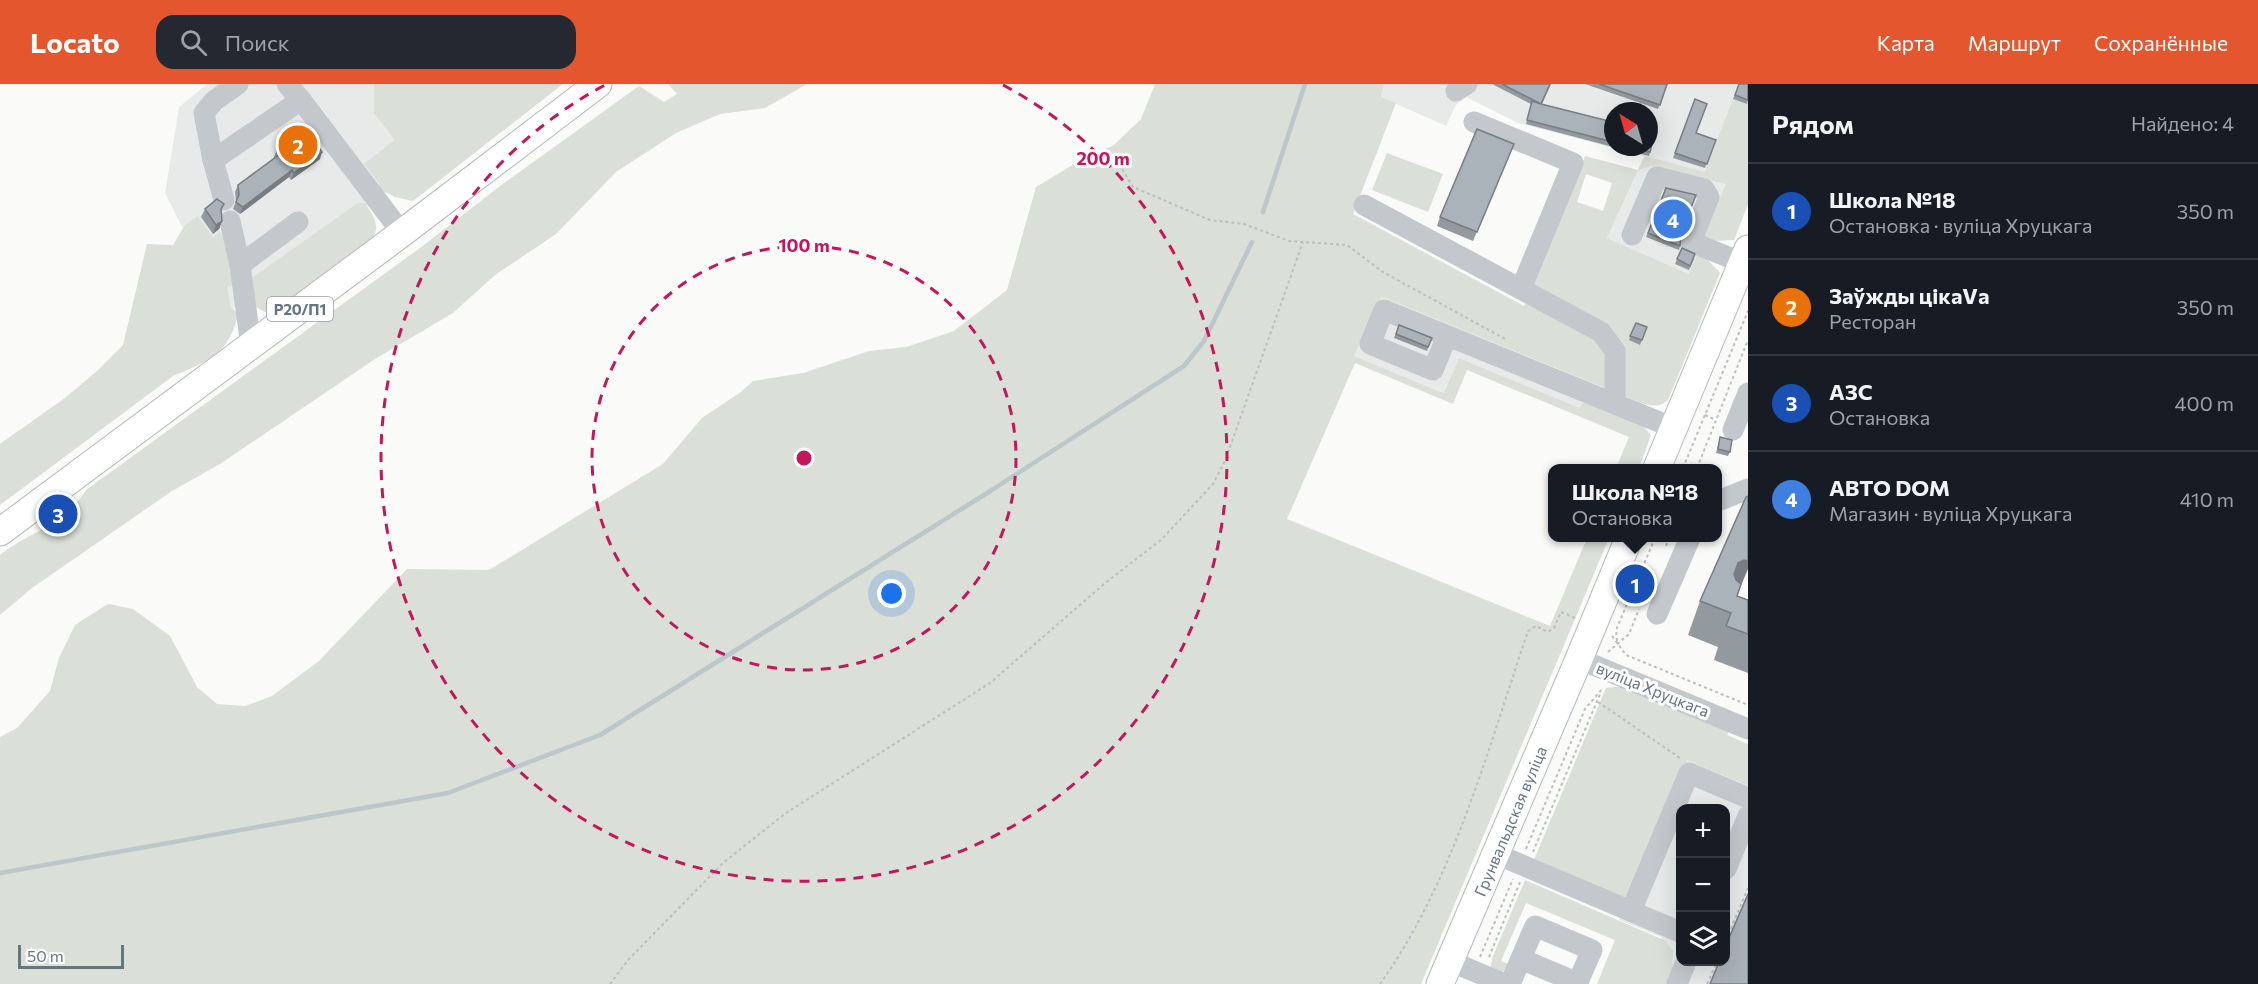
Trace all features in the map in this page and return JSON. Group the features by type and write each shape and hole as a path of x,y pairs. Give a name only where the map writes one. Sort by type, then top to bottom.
{"main road":[{"name":"Р20/П1","path":"0,532 598,84"},
{"path":"1659,464 1746,259"},
{"name":"вуліца Хруцкага","path":"1579,659 1627,542"},
{"name":"Грунвальдская вуліца","path":"1461,973 1514,862 1579,659"}],"street":[{"path":"224,201 204,113 214,101 238,84"},
{"path":"287,84 402,233"},
{"path":"213,160 301,100"},
{"path":"1474,122 1573,163 1521,289"},
{"path":"1632,235 1657,177 1704,189 1709,197 1691,242 1746,259"},
{"path":"1364,205 1601,332 1615,351 1615,404"},
{"path":"230,221 240,265 251,346"},
{"path":"240,265 298,222"},
{"path":"1447,336 1674,428"},
{"path":"1733,430 1748,393"},
{"path":"1722,499 1748,489"},
{"path":"1650,608 1687,542"},
{"name":"вуліца Хруцкага","path":"1579,659 1748,729"},
{"path":"1631,911 1689,773 1748,798"},
{"path":"1730,858 1748,816"},
{"path":"1514,862 1676,930"},
{"path":"1510,984 1535,926 1592,950 1577,984 1521,959"},
{"path":"1677,984 1684,966"},
{"path":"1461,973 1504,984"}],"path":[{"path":"1116,159 1133,187 1210,220 1244,224 1289,241 1347,245 1383,272 1516,345"},
{"path":"610,984 628,960 723,862 786,813 990,683 1104,584 1162,539 1184,516 1213,484 1225,461 1303,242"},
{"path":"1685,464 1748,311"},
{"path":"1699,464 1748,340"},
{"path":"1618,644 1616,630 1653,542"},
{"path":"1665,548 1668,542"},
{"path":"1608,652 1629,634 1650,608"},
{"path":"1380,984 1400,956 1457,840 1528,631 1536,626 1548,632 1554,628 1561,612 1575,618"},
{"path":"1608,632 1626,655 1748,705"},
{"path":"1602,689 1514,862 1461,973 1585,709 1602,689"},
{"path":"1597,701 1688,763"},
{"path":"1730,933 1748,888"},
{"path":"1707,984 1715,966"}],"shaded area":[{"path":"207,84 383,84 434,156 226,314 165,193 179,107"},
{"path":"374,84 563,84 413,201 395,197 378,188 379,183 364,164 395,140 374,113"},
{"path":"668,84 807,84 765,108 720,114 676,133 616,172 556,234 495,275 453,313 375,359 220,464 172,491 32,588 0,615 0,555 67,513 86,490 639,86 664,102 677,94"},
{"path":"1155,84 1384,84 1381,97 1396,103 1353,214 1524,306 1528,300 1597,337 1608,353 1608,389 1381,296 1354,356 1444,393 1459,358 1580,408 1583,402 1643,426 1651,435 1640,464 1618,464 1629,437 1467,370 1453,404 1355,363 1287,519 1550,626 1585,542 1607,542 1421,984 0,984 0,737 17,728 50,691 59,658 75,625 108,604 133,609 170,636 197,687 217,704 245,706 272,696 319,661 407,569 489,570 663,464 702,418 741,392 753,381 803,373 869,351 906,347 954,331 1007,290 1036,187 1084,158 1114,145 1141,119"},
{"path":"1384,84 1748,84 1748,163 1700,279 1607,238 1644,156 1658,156 1658,102 1604,102 1604,146 1518,123 1466,97 1456,105 1446,126 1381,97"},
{"path":"1733,99 1746,104 1748,100 1748,204 1734,240 1703,239 1726,184 1651,166 1638,170 1645,156 1705,172"},
{"path":"1387,153 1443,174 1428,212 1372,190"},
{"path":"1585,156 1638,170 1607,238 1689,274 1698,253 1720,273 1668,400 1663,404 1645,404 1621,394 1621,349 1533,288","holes":["1586,174 1612,183 1603,211 1577,202"]},
{"path":"358,203 365,203 375,220 376,228 373,237 277,309 265,312 256,307 249,280"},
{"path":"197,216 213,237 220,232 224,239 234,285 227,287 231,308 238,313 230,337 216,354 173,376 0,505 0,444 65,398 123,345 147,244 173,245 185,225"},
{"path":"1381,291 1647,405 1636,431 1459,358 1445,393 1354,356"},
{"path":"1622,687 1729,731 1727,735 1748,744 1748,786 1687,760 1629,895 1624,899 1533,862 1606,688"},
{"path":"1687,760 1748,786 1748,984 1663,984 1661,937 1619,920"},
{"path":"1525,880 1666,941 1673,951 1672,964 1676,966 1669,984 1597,984 1615,940 1526,903 1501,961 1511,965 1502,972 1490,970 1493,956"}],"building":[{"path":"1502,84 1550,84 1541,104"},
{"path":"1599,84 1667,84 1660,105 1658,102 1651,102"},
{"path":"1739,84 1748,84 1748,100 1735,95"},
{"path":"1695,99 1707,104 1696,133 1716,140 1707,164 1675,153"},
{"path":"1532,101 1604,120 1604,140 1527,120"},
{"path":"306,129 322,152 294,173 292,170 243,207 236,202 239,195 238,185 280,154 277,150"},
{"path":"1477,129 1514,144 1477,232 1440,217"},
{"path":"1666,188 1696,195 1681,233 1680,246 1648,233"},
{"path":"217,199 224,204 221,209 222,221 216,225 205,209"},
{"path":"1682,248 1695,254 1690,266 1677,259"},
{"path":"1636,323 1647,327 1642,340 1630,336"},
{"path":"1399,325 1432,338 1428,347 1396,334"},
{"path":"1720,437 1732,440 1730,452 1718,449"},
{"path":"1748,496 1748,561 1738,563 1734,574 1736,580 1741,584 1737,596 1748,600 1748,634 1726,626 1731,613 1700,601"},
{"path":"1748,894 1748,984 1710,984 1717,966 1730,966 1730,935"}],"waterway":[{"path":"1263,212 1305,84"},
{"path":"0,873 448,793 600,735 984,495 1184,366 1204,341 1252,242"}],"place":[{"name":"Заўжды цікаVа","path":"298,145"},
{"name":"АВТО DOM","path":"1673,219"},
{"name":"АЗС","path":"58,514"},
{"name":"Школа №18","path":"1635,584"}]}
